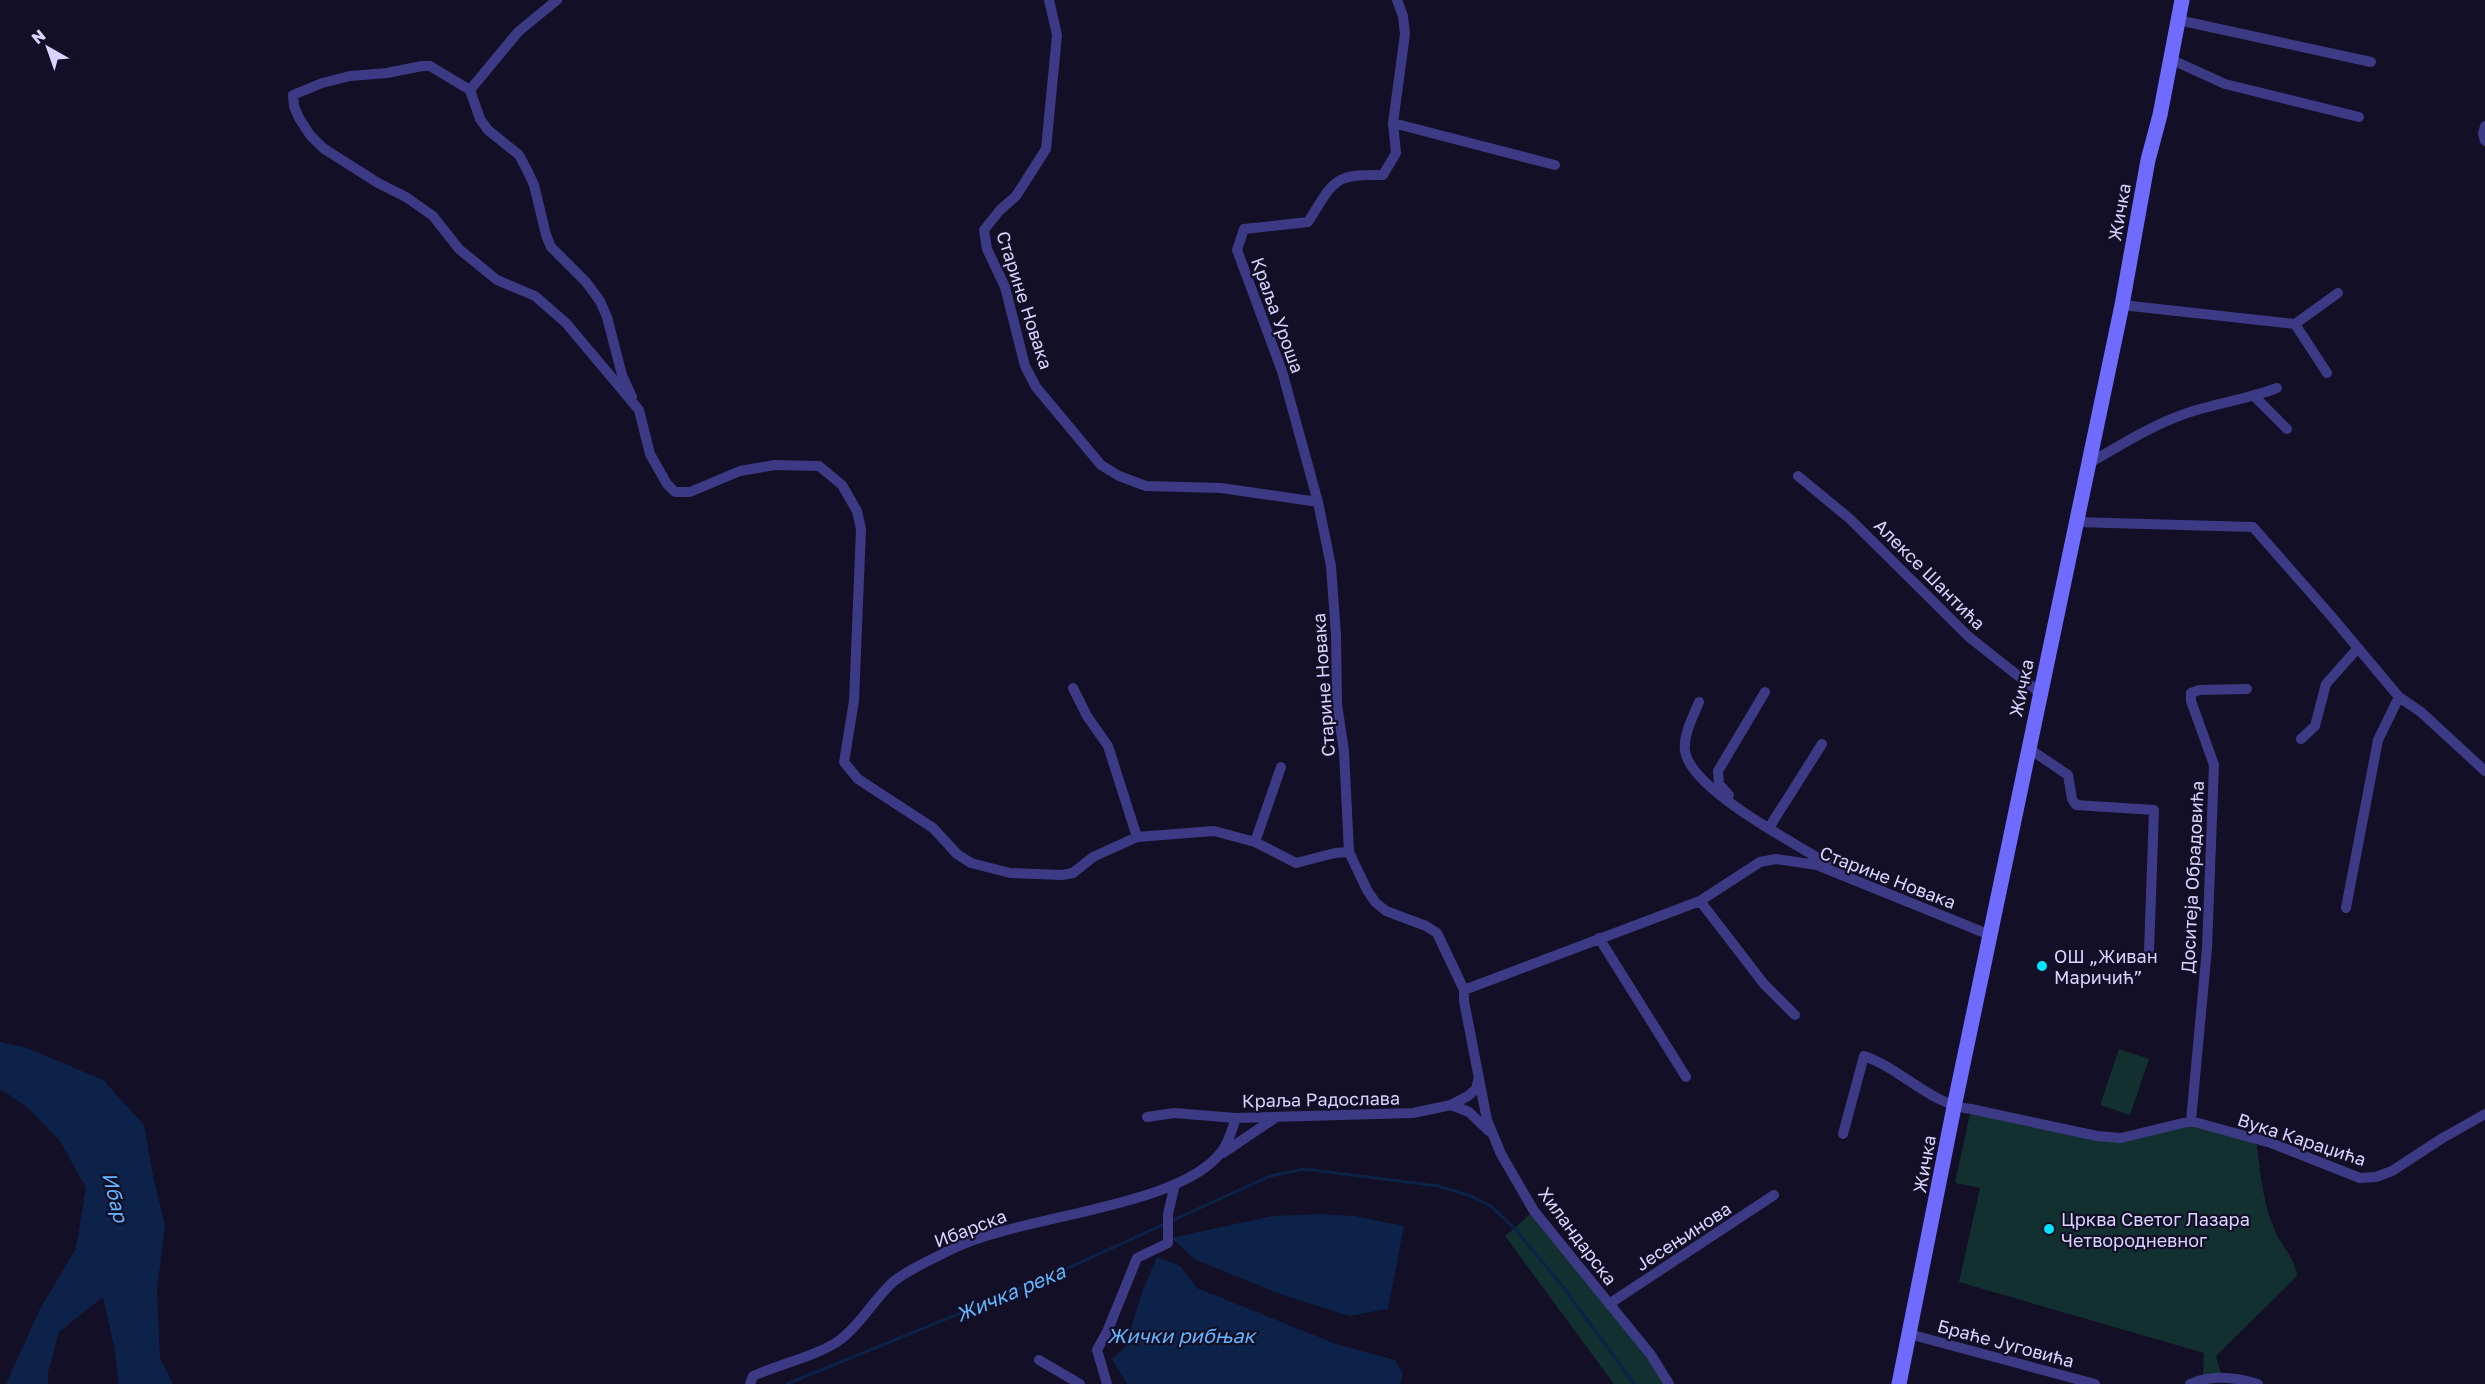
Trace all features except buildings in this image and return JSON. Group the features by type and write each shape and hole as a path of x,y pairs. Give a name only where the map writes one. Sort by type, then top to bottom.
{"main road":[{"name":"Жичка","path":"1899,1384 2074,522 2122,306 2148,159 2182,0"}],"street":[{"path":"470,90 518,32 557,0"},
{"name":"Старине Новака","path":"1050,0 1057,35 1046,149 1016,196 1000,210 984,230 987,249 1005,287 1025,366 1036,387 1101,465 1119,476 1146,486 1221,488 1318,502 1331,566 1336,635 1337,704 1344,751 1349,852 1375,902 1386,911 1426,926 1437,933 1464,990 1700,901 1760,862 1776,859 1817,865 1990,935"},
{"name":"Краља Уроша","path":"1318,502 1282,371 1237,250 1244,229 1308,222 1331,185 1351,175 1383,175 1396,153 1393,123 1405,34 1403,16 1397,0"},
{"path":"2178,20 2371,62"},
{"path":"2170,59 2225,84 2359,117"},
{"path":"639,410 583,340 554,310 535,296 497,280 459,249 433,216 323,148 299,118 294,106 293,95 322,83 350,76 387,73 422,66 430,66 470,90 480,119 488,129 519,155 527,170 537,195 551,248 586,282 600,301 607,317 622,375 639,410 651,454 667,484 675,492 690,492 740,471 775,465 819,466 842,485 857,511 861,529 854,701 844,762 858,779 933,828 957,854 971,862 1010,873 1062,875 1073,873 1093,857 1137,837 1215,831 1255,842 1296,863 1335,853 1349,852"},
{"path":"1393,123 1555,165"},
{"path":"2484,127 2485,141"},
{"path":"2122,306 2295,324 2338,293"},
{"path":"2295,324 2327,373"},
{"path":"2088,464 2127,441 2184,414 2225,401 2255,397 2277,388"},
{"path":"2255,397 2287,429"},
{"name":"Алексе Шантића","path":"1798,476 1850,519 1962,631 2040,693"},
{"path":"2074,522 2253,527 2399,697 2421,712 2485,771"},
{"path":"2301,739 2315,726 2326,684 2358,648"},
{"path":"1073,688 1087,716 1108,746 1137,837"},
{"name":"Доситеја Обрадовића","path":"2191,1121 2207,948 2214,765 2190,700 2191,693 2199,690 2247,688"},
{"path":"1765,692 1718,771 1718,779 1724,791 1740,804 1797,838 1800,846"},
{"path":"2346,908 2378,740 2399,697"},
{"path":"1699,702 1686,736 1685,748 1687,759 1694,769 1708,785 1743,813 1844,875"},
{"path":"1772,823 1822,744"},
{"path":"2028,748 2068,775 2072,799 2076,805 2154,810 2149,951"},
{"path":"1255,842 1281,767"},
{"path":"1700,901 1764,984 1795,1015"},
{"path":"1599,938 1686,1077"},
{"name":"Хиландарска","path":"1464,990 1464,1001 1487,1120 1493,1136 1534,1211 1651,1355 1669,1384"},
{"path":"1843,1134 1864,1056 1879,1061 1954,1107"},
{"name":"Краља Радослава","path":"1147,1117 1174,1113 1236,1118 1413,1113 1450,1106 1468,1096 1476,1089 1479,1075"},
{"path":"1450,1106 1469,1112 1493,1136"},
{"name":"Вука Караџића","path":"1954,1107 2097,1136 2121,1138 2191,1121 2271,1143 2360,1178 2376,1177 2392,1171 2485,1114"},
{"name":"Ибарска","path":"750,1384 753,1376 840,1340 894,1281 955,1248 1027,1224 1165,1190 1216,1159 1276,1117"},
{"name":"Ибарска","path":"1216,1159 1227,1143 1236,1118"},
{"path":"1107,1384 1098,1355 1099,1344 1107,1332 1134,1262 1142,1254 1168,1243 1168,1214 1175,1184"},
{"name":"Јесењинова","path":"1609,1304 1774,1196"},
{"name":"Браће Југовића","path":"1909,1334 2095,1384"},
{"path":"1039,1360 1080,1384"},
{"path":"2190,1384 2203,1378 2222,1377 2258,1384"}],"green space":[{"path":"2119,1049 2149,1059 2130,1115 2100,1105"},
{"path":"1971,1109 2120,1138 2191,1121 2256,1139 2269,1216 2296,1269 2297,1276 2216,1356 2222,1377 2203,1378 2204,1353 1959,1282 1980,1188 1955,1183"},
{"path":"1534,1211 1669,1384 1614,1384 1505,1236"}],"water":[{"name":"Ибар","path":"0,1042 27,1048 103,1080 144,1125 165,1225 157,1290 160,1359 173,1384 119,1384 114,1346 103,1297 59,1332 48,1372 48,1384 6,1384 40,1309 76,1248 86,1188 60,1141 28,1108 0,1089"},
{"name":"Жички рибњак","path":"1320,1214 1354,1216 1404,1226 1388,1309 1349,1316 1280,1294 1196,1260 1171,1238 1272,1216"},
{"name":"Жички рибњак","path":"1157,1257 1180,1266 1197,1288 1336,1344 1395,1360 1403,1374 1400,1384 1127,1384 1112,1359 1126,1346 1142,1292"}],"waterway":[{"name":"Жичка река","path":"787,1384 1044,1279 1270,1176 1305,1169 1438,1186 1471,1196 1492,1207 1515,1229 1564,1288 1634,1384"}],"place":[{"name":"ОШ „Живан Маричић”","path":"2042,966"},
{"name":"Црква Светог Лазара Четвородневног","path":"2049,1229"}]}
